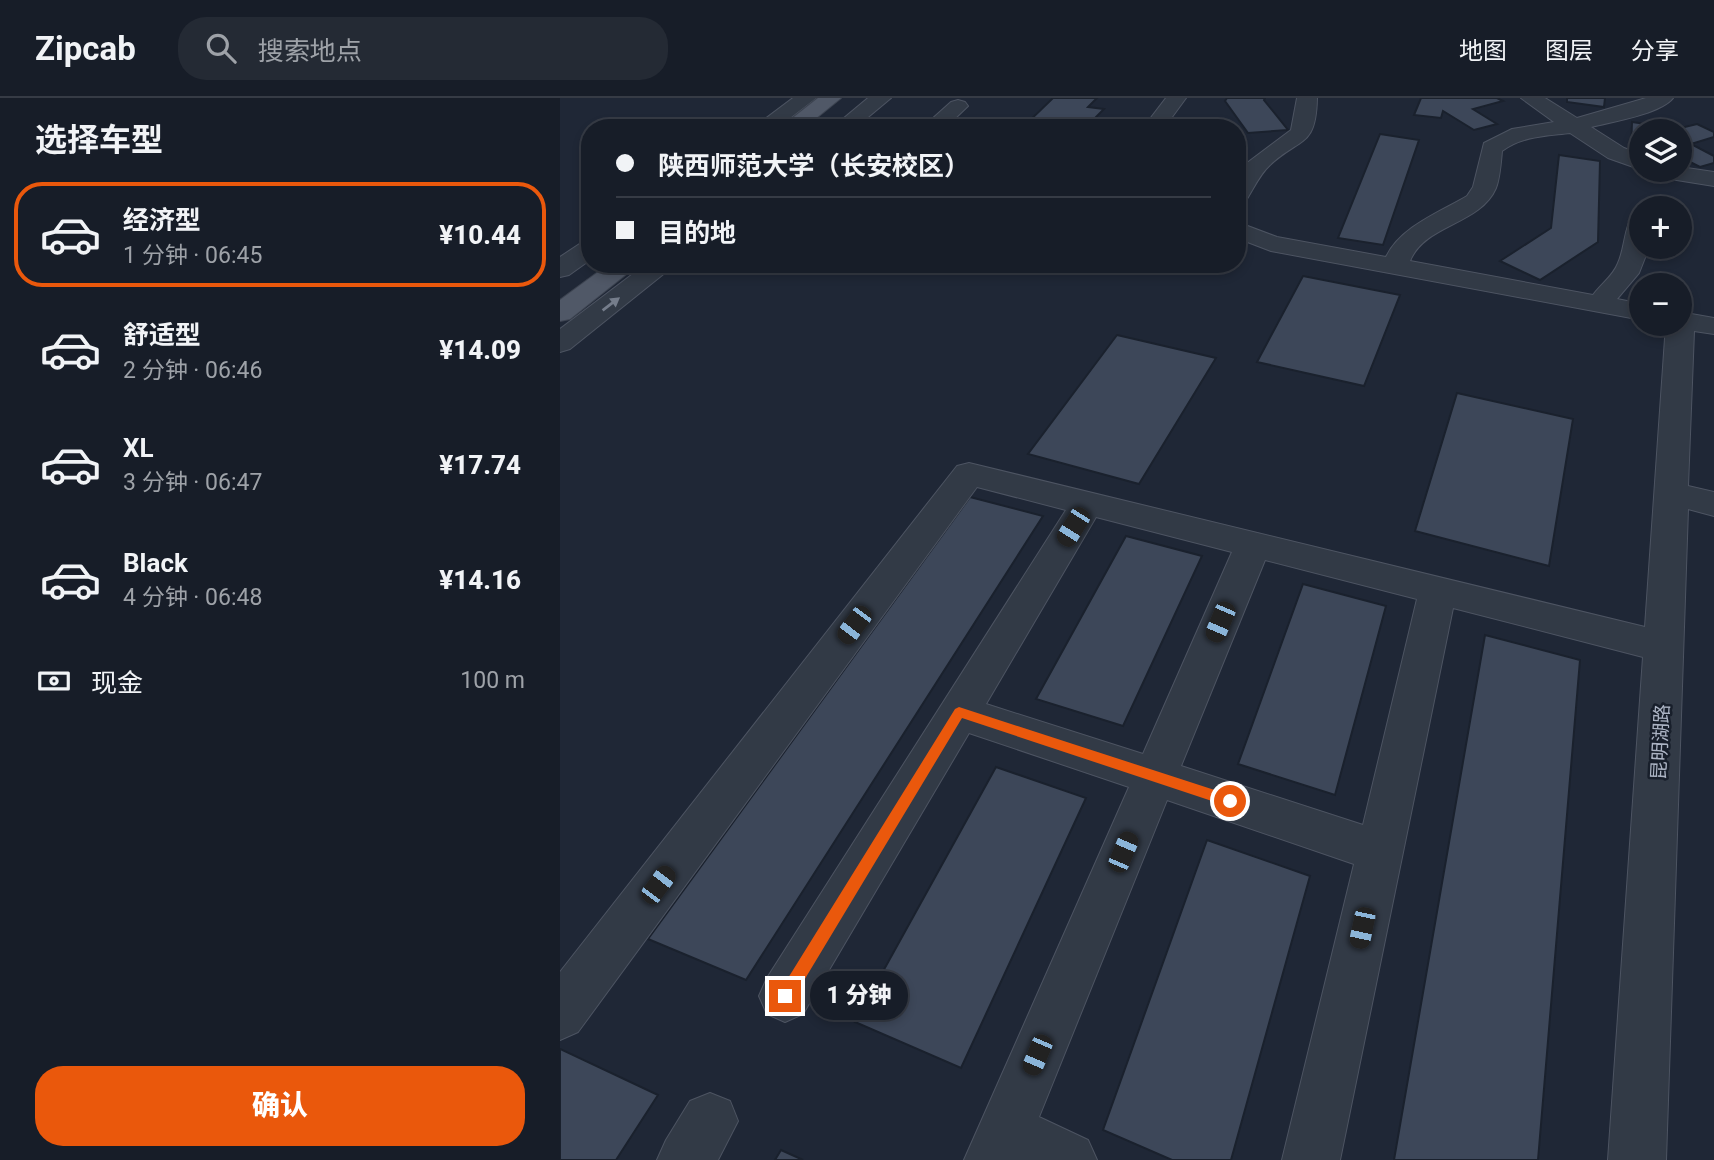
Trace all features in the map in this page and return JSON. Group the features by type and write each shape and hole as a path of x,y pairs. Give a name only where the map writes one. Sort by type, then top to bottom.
{"main road":[{"path":"802,119 831,98"},
{"path":"825,119 853,98"},
{"path":"560,292 586,273"},
{"path":"560,313 614,273"}],"street":[{"path":"776,119 806,98"},
{"path":"854,119 881,98"},
{"path":"1160,119 1177,98"},
{"path":"1246,184 1261,161 1295,139 1307,125 1307,98"},
{"path":"1531,98 1616,153 1629,158"},
{"path":"1395,266 1402,250 1418,235 1476,201 1485,187 1492,148 1519,133 1572,126 1637,109 1663,98"},
{"path":"943,119 958,106"},
{"path":"1692,176 1714,179"},
{"path":"1246,231 1271,243 1629,310"},
{"path":"560,269 581,254"},
{"path":"1601,305 1603,298 1624,277 1631,259"},
{"path":"560,343 651,273"},
{"path":"1692,323 1714,326"},
{"name":"昆明湖路","path":"1637,1160 1679,336"},
{"path":"560,1014 969,474 1665,646"},
{"path":"1672,494 1714,504"},
{"path":"785,996 1087,504"},
{"path":"1068,1160 999,1146 1253,545"},
{"path":"1311,1160 1438,591"},
{"path":"959,712 1379,851"}],"building":[{"path":"1053,98 1097,98 1088,107 1104,109 1094,119 1031,119"},
{"path":"1227,98 1265,98 1288,130 1248,133 1246,119 1238,119 1225,101"},
{"path":"1421,98 1497,98 1503,101 1473,109 1497,124 1474,130 1443,111 1441,118 1414,115"},
{"path":"1567,98 1605,98 1604,107 1567,102"},
{"path":"1697,124 1714,132 1714,137 1692,144 1692,125"},
{"path":"1380,134 1419,140 1383,245 1338,238"},
{"path":"1692,145 1714,156 1714,163 1700,167 1692,163"},
{"path":"1559,155 1600,161 1598,242 1540,280 1500,261 1551,228"},
{"path":"1303,276 1400,295 1364,386 1257,362"},
{"path":"1117,335 1216,358 1139,484 1028,454"},
{"path":"1457,393 1573,419 1549,566 1415,531"},
{"path":"970,497 1043,516 746,980 648,939"},
{"path":"1126,536 1202,556 1123,726 1036,699"},
{"path":"1303,584 1386,606 1335,795 1238,764"},
{"path":"1485,635 1580,660 1538,1160 1394,1160"},
{"path":"996,767 1086,798 961,1068 855,1022"},
{"path":"1207,840 1310,876 1231,1160 1172,1160 1103,1130"},
{"path":"560,1049 658,1095 616,1160 560,1160"},
{"path":"781,1150 803,1160 775,1160"}],"route":[{"path":"785,996 959,712 1230,801"}]}
